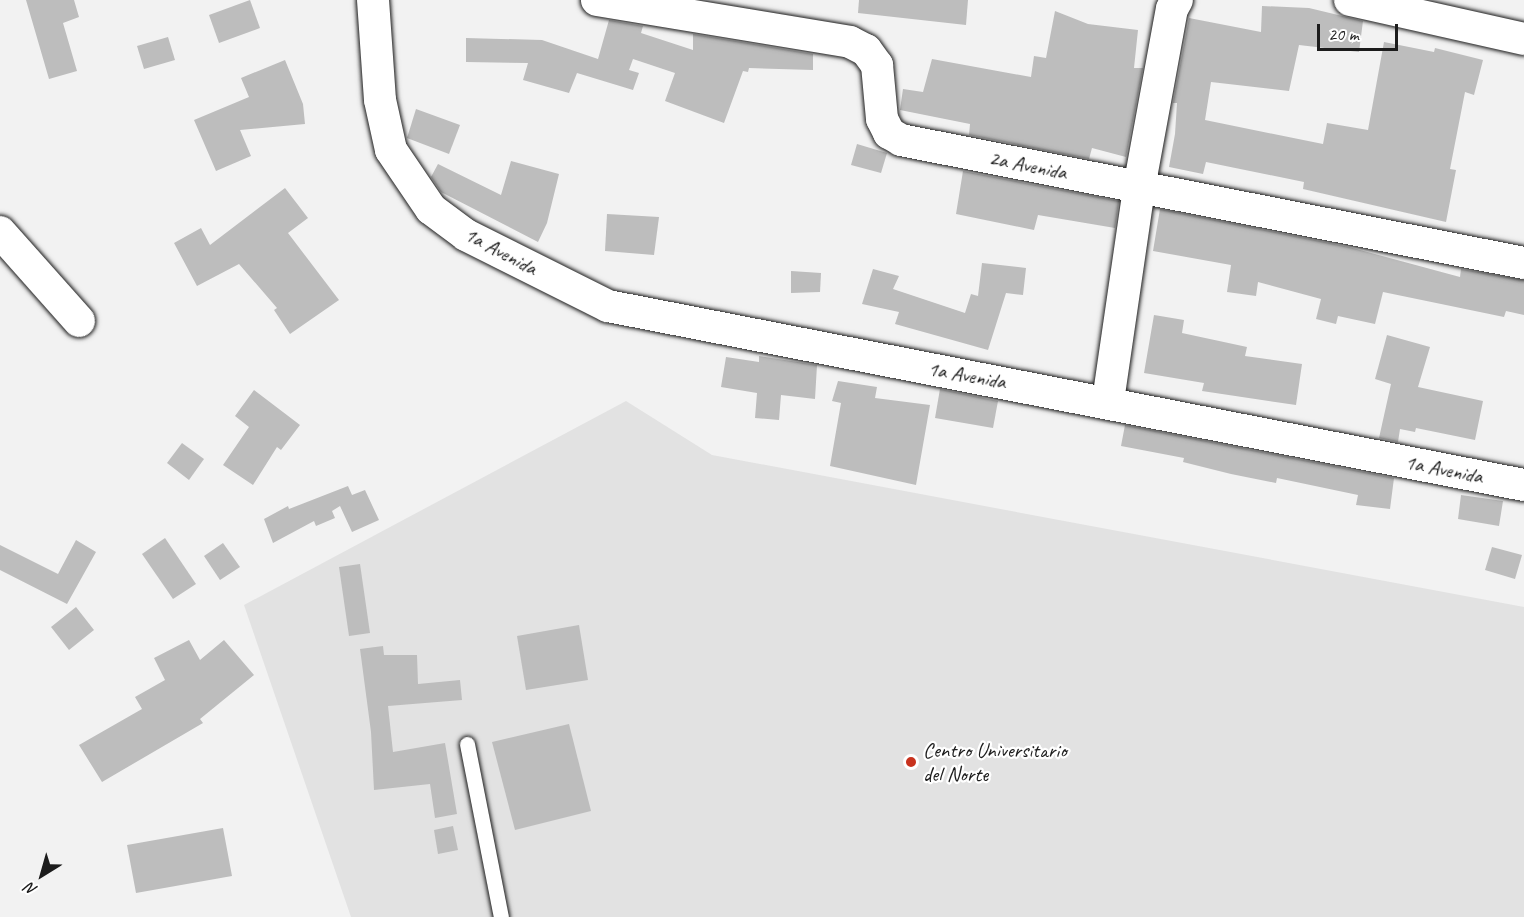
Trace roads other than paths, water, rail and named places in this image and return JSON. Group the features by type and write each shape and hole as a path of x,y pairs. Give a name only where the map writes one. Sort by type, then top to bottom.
{"street":[{"name":"1a Avenida","path":"373,0 381,100 391,150 432,209 466,235 608,306 688,324 1108,401 1524,484"},
{"name":"2a Avenida","path":"597,0 850,42 866,50 877,65 882,119 889,133 901,140 1524,263"},
{"path":"1108,401 1139,188 1170,18 1177,0"},
{"path":"1350,0 1524,39"},
{"path":"0,232 79,321"}],"lane":[{"path":"466,744 501,917"}],"place":[{"name":"Centro Universitario del Norte","path":"911,762"}]}
